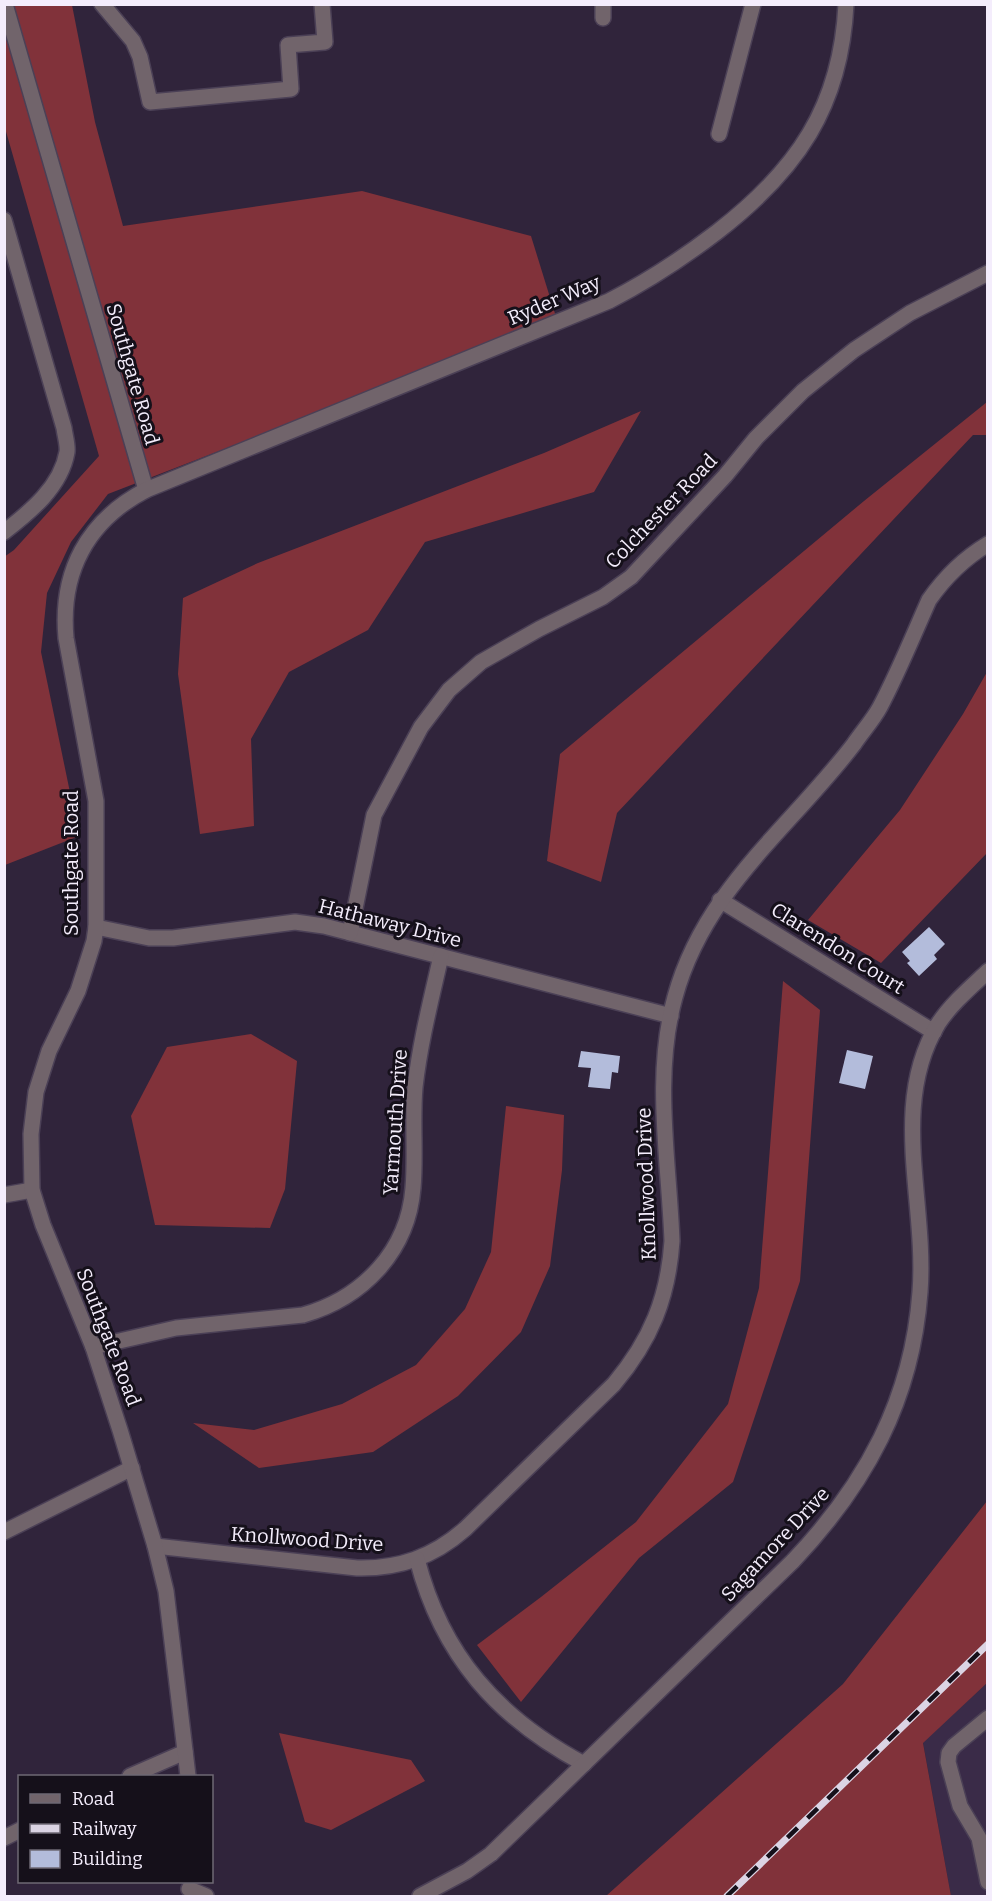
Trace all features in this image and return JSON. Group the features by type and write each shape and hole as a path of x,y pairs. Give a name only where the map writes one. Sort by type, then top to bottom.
{"street":[{"path":"102,4 133,41 140,57 150,102 291,89 288,45 325,42 322,4"},
{"path":"718,134 753,4"},
{"name":"Ryder Way","path":"146,490 609,301 668,268 764,193 796,154 824,108 833,83 840,56 846,4"},
{"name":"Southgate Road","path":"10,7 146,490 115,510 90,537 75,563 65,605 66,638 96,801 96,927 94,941 78,992 49,1051 36,1092 31,1134 32,1190 43,1225 93,1347 155,1546 166,1591 188,1775"},
{"path":"4,220 64,428 67,450 61,470 50,489 33,510 4,532"},
{"name":"Colchester Road","path":"350,933 374,815 421,727 449,690 481,663 539,629 603,597 631,577 725,476 756,438 803,391 854,350 910,313 987,273"},
{"name":"Knollwood Drive","path":"155,1546 357,1568 386,1567 417,1559 441,1548 465,1530 614,1384 641,1348 652,1328 667,1286 672,1241 664,1062 671,1016 685,966 698,936 738,876 825,780 879,709 929,600 962,562 987,544"},
{"name":"Clarendon Court","path":"720,900 934,1032"},
{"name":"Hathaway Drive","path":"96,927 149,938 173,938 295,922 324,926 671,1016"},
{"name":"Yarmouth Drive","path":"93,1347 176,1328 303,1315 345,1298 379,1269 399,1238 411,1203 416,1077 421,1042 441,956"},
{"name":"Sagamore Drive","path":"420,1896 467,1872 491,1854 584,1764 793,1561 823,1529 849,1495 872,1458 905,1377 915,1335 920,1292 921,1243 912,1114 918,1073 939,1023 958,999 987,970"},
{"path":"4,1195 32,1190"},
{"path":"4,1532 132,1468"},
{"path":"417,1559 433,1607 447,1636 483,1688 529,1731 584,1764"},
{"path":"987,1719 954,1746 949,1753 948,1762 960,1806 979,1838 987,1882"},
{"path":"132,1775 185,1752"},
{"path":"4,1838 18,1831"},
{"path":"189,1889 206,1896"}],"shaded area":[{"path":"5,5 72,5 95,122 123,226 362,191 531,236 557,320 108,494 71,542 47,593 41,652 79,836 5,865 4,557 14,550 99,456 5,128"},
{"path":"987,402 987,435 973,435 617,813 601,882 547,861 560,754 864,501"},
{"path":"641,411 594,492 425,542 368,630 289,672 251,739 254,826 200,834 178,674 183,598 258,563 544,453"},
{"path":"987,672 987,853 881,963 808,920 900,810 963,714"},
{"path":"783,981 820,1010 800,1281 733,1482 639,1558 521,1702 477,1645 636,1522 728,1404 759,1288"},
{"path":"251,1034 297,1061 285,1189 270,1228 155,1225 131,1116 167,1047"},
{"path":"506,1106 564,1115 562,1170 550,1266 521,1332 458,1396 373,1452 259,1468 193,1423 254,1430 342,1404 416,1365 465,1309 491,1252"},
{"path":"987,1501 987,1683 923,1743 951,1896 606,1896 843,1684"},
{"path":"987,1683 987,1896 951,1896 923,1742"},
{"path":"279,1733 411,1760 425,1781 331,1830 305,1822"}],"building":[{"path":"929,927 945,944 934,955 937,959 919,976 907,963 910,961 902,952"},
{"path":"847,1050 873,1056 865,1089 839,1083"},
{"path":"581,1051 620,1056 618,1073 612,1072 610,1089 588,1087 591,1068 578,1067"}],"railway":[{"path":"727,1896 988,1644"}]}
